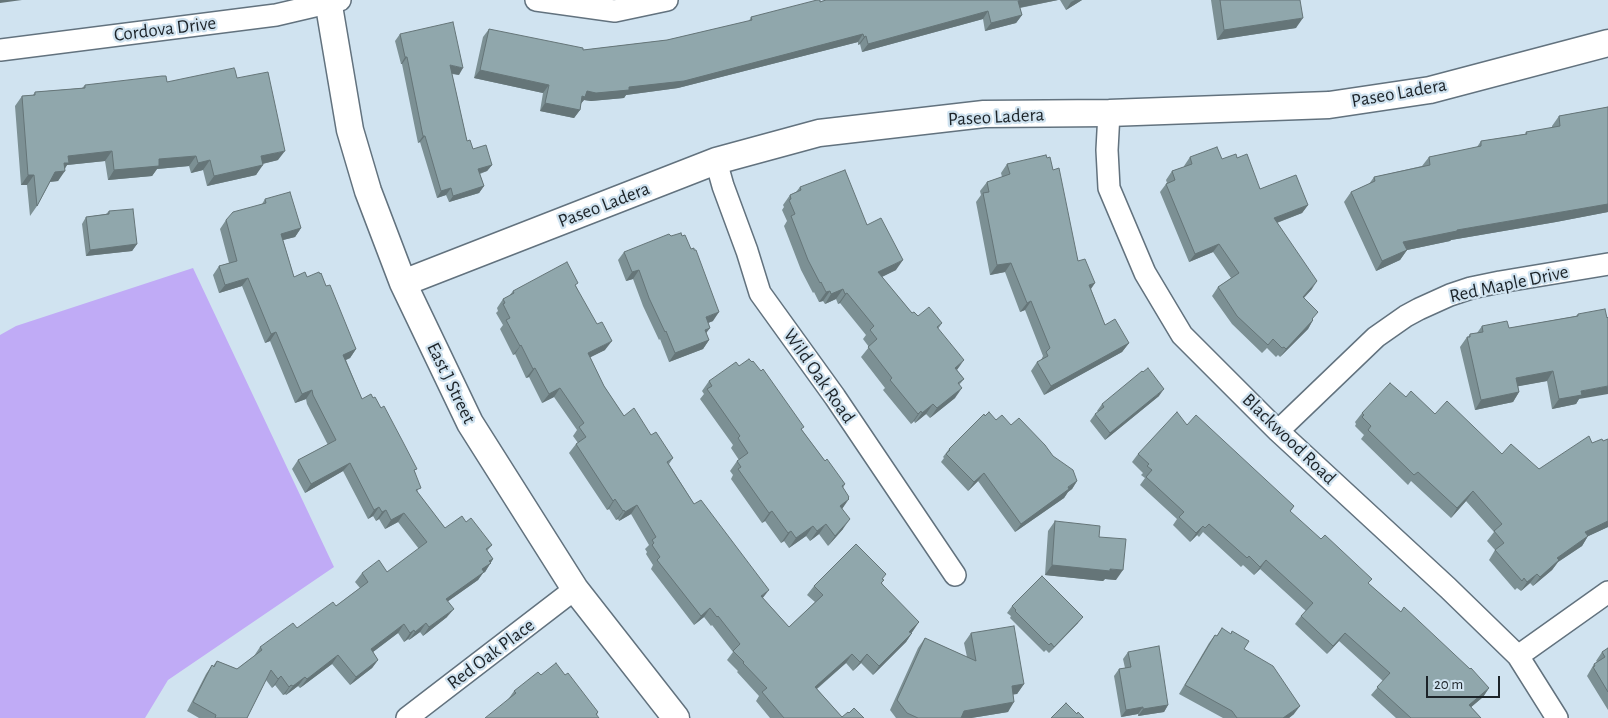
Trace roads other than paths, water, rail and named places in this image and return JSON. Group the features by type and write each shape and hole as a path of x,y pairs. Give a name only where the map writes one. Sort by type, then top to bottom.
{"street":[{"path":"536,0 615,11 667,0"},
{"name":"Cordova Drive","path":"0,50 276,15 332,1"},
{"name":"East J Street","path":"332,1 350,130 368,191 403,283 470,423 576,589 676,718"},
{"name":"Paseo Ladera","path":"403,283 716,161 819,133 984,114 1109,113 1329,106 1430,90 1608,43"},
{"name":"Blackwood Road","path":"1109,113 1107,150 1108,188 1145,272 1182,335 1278,431 1470,608 1518,656 1557,718"},
{"name":"Wild Oak Road","path":"716,161 760,293 835,397 955,574"},
{"name":"Red Maple Drive","path":"1278,431 1376,337 1406,316 1450,295 1471,288 1608,264"},
{"name":"Red Oak Place","path":"407,718 576,589"},
{"path":"1518,656 1608,592"}]}
